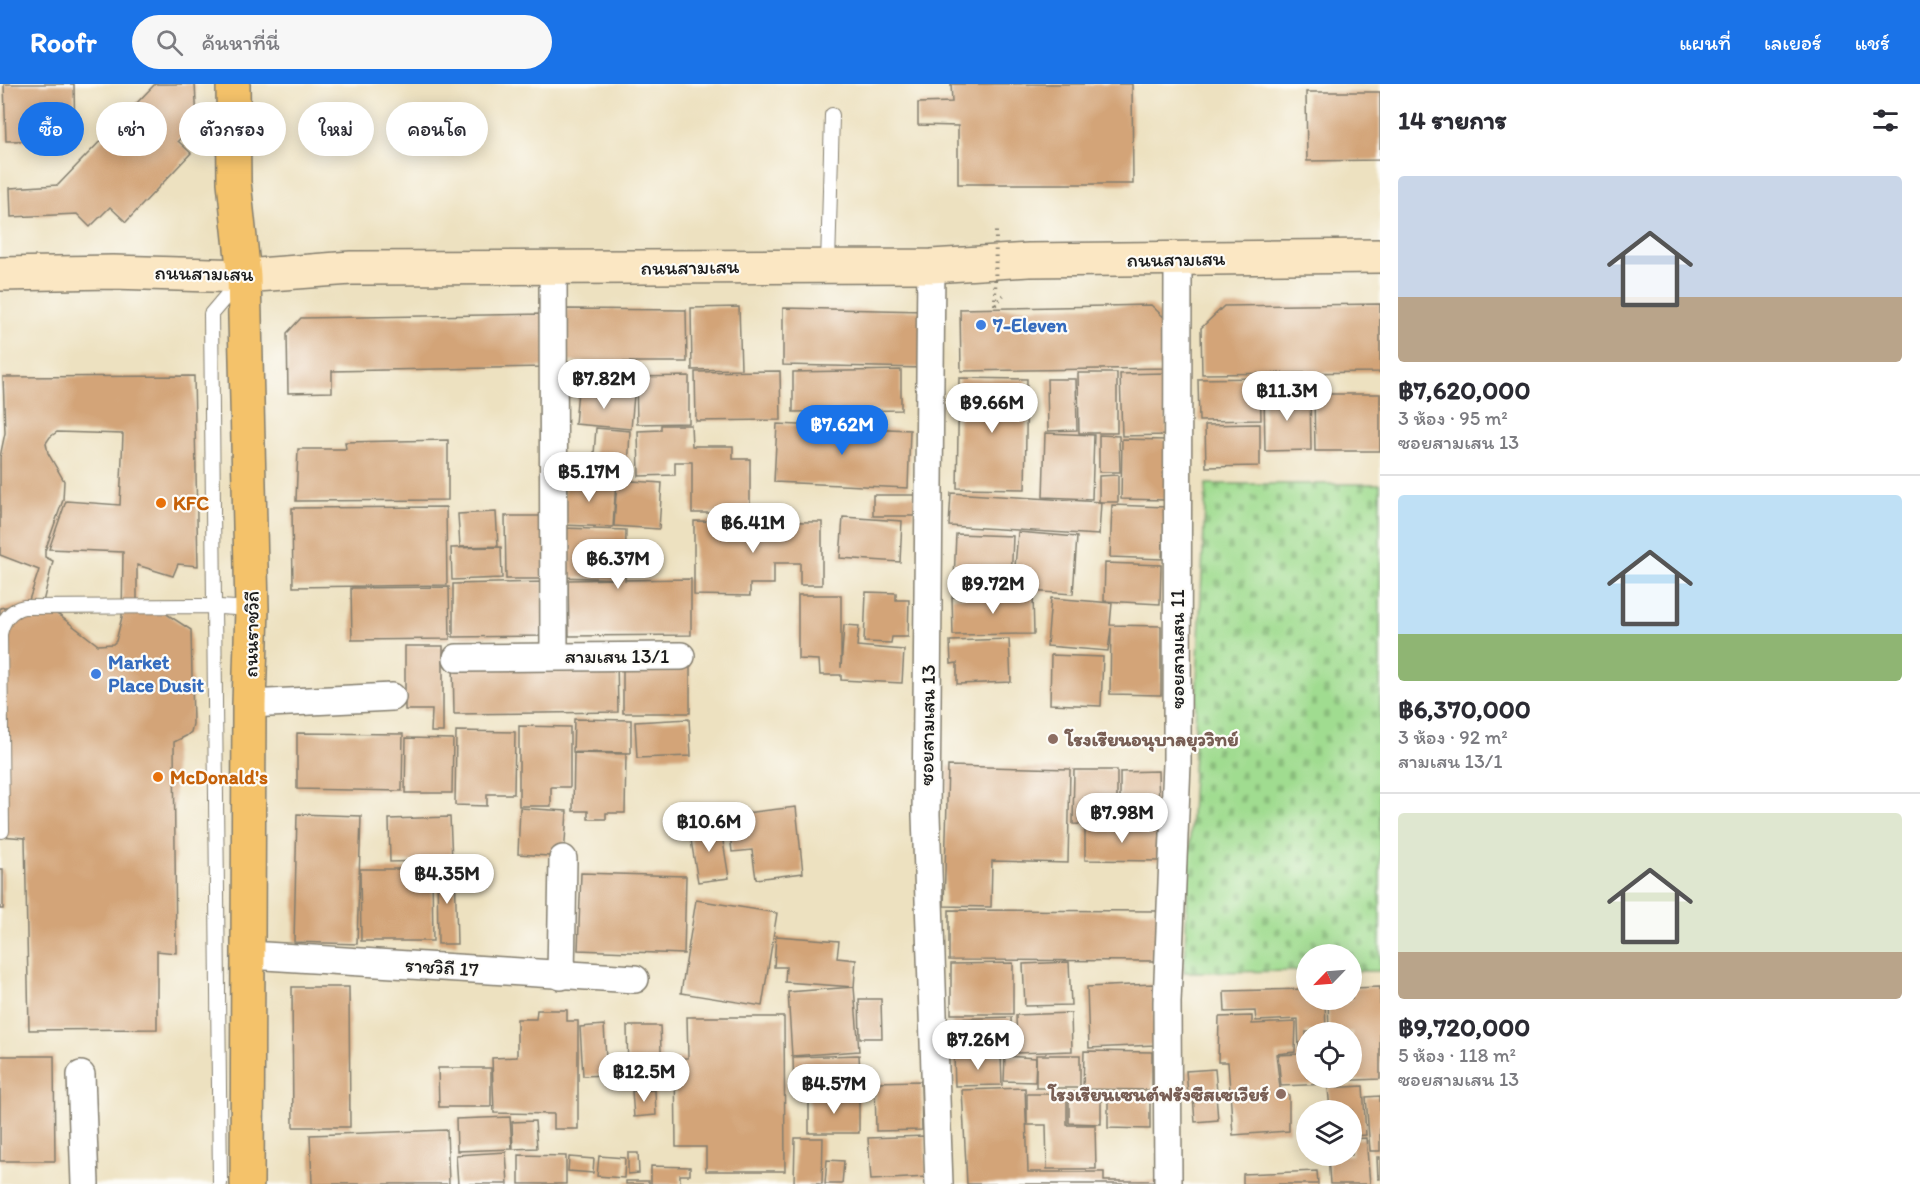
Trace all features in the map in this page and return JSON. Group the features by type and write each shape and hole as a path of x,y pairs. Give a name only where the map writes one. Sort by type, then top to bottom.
{"main road":[{"name":"ถนนราชวิถี","path":"233,84 234,182 244,276 252,609 249,704 247,1184"},
{"name":"ถนนสามเสน","path":"0,274 113,272 244,276 351,268 931,266 1029,260 1380,256"}],"street":[{"name":"ซอยสามเสน 11","path":"1168,1184 1167,1002 1177,764 1178,259"},
{"name":"ซอยสามเสน 13","path":"931,266 926,815 939,1184"},
{"name":"สามเสน 13/1","path":"554,268 554,656"},
{"name":"สามเสน 13/1","path":"457,658 681,656"},
{"path":"249,704 392,697"},
{"path":"561,976 563,859"},
{"name":"ราชวิถี 17","path":"249,955 635,979"},
{"path":"81,1075 86,1184"}],"lane":[{"path":"828,265 832,115"},
{"path":"220,1184 211,314 244,276"},
{"path":"2,831 0,634 6,618 12,612 24,607 214,606 252,609"}],"path":[{"path":"995,305 996,231"}],"green space":[{"path":"1206,484 1380,484 1380,971 1362,971 1362,944 1296,944 1296,971 1184,972"}],"building":[{"path":"4,84 74,84 74,102 18,102 18,141 6,141"},
{"path":"155,84 195,84 196,102 179,102 179,156 188,156 126,222 110,207 90,227 77,214 11,217 10,188 58,185 96,145 96,156 167,156 167,102 138,102"},
{"path":"951,84 1132,84 1133,184 958,184 958,126 918,125 918,103 952,102"},
{"path":"1306,92 1380,92 1380,160 1307,161"},
{"path":"1380,304 1380,372 1202,374 1201,328 1224,306"},
{"path":"1151,305 1171,324 1172,368 961,371 960,309"},
{"path":"739,307 741,369 692,370 691,308"},
{"path":"783,308 926,311 925,368 783,365"},
{"path":"566,309 686,310 687,362 566,362"},
{"path":"545,314 546,367 332,371 332,392 288,393 287,333 301,318"},
{"path":"901,370 901,410 793,412 793,372"},
{"path":"780,371 781,420 696,421 695,372"},
{"path":"1078,373 1117,373 1117,433 1079,433"},
{"path":"1165,373 1167,435 1122,436 1120,374"},
{"name":"Market Place Dusit","path":"194,376 198,566 178,564 173,576 137,565 137,612 159,609 191,630 193,724 191,732 174,742 176,953 157,951 157,1029 29,1030 25,838 0,836 0,608 28,603 39,570 0,555 0,457 5,433 3,377","holes":["57,432 123,434 120,505 66,501 49,549 123,552 122,617 116,641 113,644 98,645 60,616 42,606 53,561 45,557 45,551 63,500 64,481 48,453 46,443"]},
{"path":"689,376 689,423 637,424 636,377"},
{"path":"959,378 1027,379 1025,489 957,488"},
{"path":"1260,378 1261,420 1199,421 1198,379"},
{"path":"1047,379 1076,379 1077,430 1048,431"},
{"path":"578,390 634,395 631,429 575,424"},
{"path":"1264,394 1310,394 1311,450 1265,451"},
{"path":"1314,394 1380,394 1380,451 1315,451"},
{"path":"777,424 910,430 908,488 774,482"},
{"path":"1260,424 1260,466 1206,467 1205,425"},
{"path":"661,425 691,425 692,446 733,446 733,459 750,459 750,513 692,513 692,462 675,462 675,475 639,476 638,431 661,430"},
{"path":"596,428 630,431 628,470 593,467"},
{"path":"1045,433 1094,435 1092,499 1043,497"},
{"path":"1099,435 1119,436 1120,472 1099,472"},
{"path":"1122,439 1166,440 1166,500 1121,499"},
{"path":"448,440 448,500 296,501 298,449 346,449 345,442"},
{"path":"1118,475 1118,502 1099,502 1099,476"},
{"path":"565,478 616,481 613,527 562,525"},
{"path":"617,480 662,483 659,529 614,526"},
{"path":"951,493 1101,502 1099,535 949,526"},
{"path":"873,495 915,495 914,516 873,516"},
{"path":"1112,505 1165,507 1162,559 1110,557"},
{"path":"446,507 447,585 293,587 292,508"},
{"path":"496,512 498,546 460,547 458,514"},
{"path":"505,516 551,516 552,579 506,579"},
{"path":"843,517 902,521 900,562 840,558"},
{"path":"694,521 822,522 822,585 800,585 800,563 774,563 774,584 750,584 750,596 694,595"},
{"path":"562,528 626,530 625,580 691,579 691,635 569,636 568,580 622,579 560,577"},
{"path":"1018,532 1077,537 1073,594 1013,590"},
{"path":"956,534 1013,536 1011,583 954,580"},
{"path":"501,547 502,578 452,580 451,548"},
{"path":"1105,563 1161,565 1160,604 1104,601"},
{"path":"543,582 545,636 453,637 453,584"},
{"path":"449,587 450,639 352,640 351,588"},
{"path":"866,592 896,593 896,600 909,600 908,637 892,637 891,643 864,642"},
{"path":"798,595 841,595 841,668 844,625 859,626 857,646 904,650 902,683 841,680 841,675 820,675 819,660 798,659"},
{"path":"1033,595 1034,634 953,635 952,597"},
{"path":"1051,598 1112,603 1110,625 1161,626 1161,695 1110,694 1111,628 1108,651 1047,646"},
{"path":"1009,639 1011,682 957,684 957,663 951,664 950,641"},
{"path":"405,646 443,646 443,732 431,732 432,710 405,710"},
{"path":"1051,655 1103,657 1101,706 1050,704"},
{"path":"617,659 618,712 454,714 453,661"},
{"path":"623,659 690,659 690,713 623,713"},
{"path":"574,719 631,720 631,753 573,752"},
{"path":"689,719 691,756 637,758 635,722"},
{"path":"519,726 570,727 570,787 551,787 551,806 519,806"},
{"path":"456,731 515,732 514,794 487,794 487,806 455,805"},
{"path":"297,733 403,734 402,791 297,789"},
{"path":"406,738 453,739 452,793 405,793"},
{"path":"574,753 626,754 625,813 606,813 606,819 588,819 588,811 573,811"},
{"path":"948,766 1070,769 1068,863 992,861 991,907 944,906"},
{"path":"1074,770 1117,770 1117,825 1073,824"},
{"path":"1158,771 1159,807 1120,808 1120,772"},
{"path":"796,807 803,873 756,879 752,850 732,852 728,815"},
{"path":"520,808 567,811 564,857 518,854"},
{"path":"297,814 361,816 357,944 294,942"},
{"path":"450,817 452,860 390,862 389,819"},
{"path":"720,823 729,878 698,882 689,828"},
{"path":"1085,828 1160,829 1159,861 1085,860"},
{"path":"437,865 455,865 457,944 438,944"},
{"path":"0,869 3,869 3,909 0,909"},
{"path":"360,869 432,869 433,941 361,941"},
{"path":"581,873 686,876 684,954 578,950"},
{"path":"696,900 777,913 762,1006 681,993"},
{"path":"949,910 1158,911 1158,961 949,960"},
{"path":"776,936 839,941 837,958 856,960 854,987 785,982 786,967 774,967"},
{"path":"1069,962 1071,1005 1025,1006 1023,964"},
{"path":"1013,963 1013,1014 951,1014 951,964"},
{"path":"1153,984 1155,1045 1089,1048 1087,987"},
{"path":"292,987 349,987 350,1127 293,1127"},
{"path":"854,987 859,1051 792,1056 788,992"},
{"path":"1380,987 1380,1079 1362,1080 1362,1022 1329,1022 1328,1010 1362,1010 1362,988"},
{"path":"1296,989 1296,1010 1325,1010 1326,1022 1298,1022 1298,1019 1256,1021 1255,1011 1225,1012 1224,991"},
{"path":"859,999 881,999 882,1038 860,1038"},
{"path":"537,1010 567,1010 567,1021 578,1021 578,1129 554,1129 554,1114 494,1113 492,1058 517,1057 517,1019 536,1019"},
{"path":"1071,1013 1072,1051 1017,1053 1016,1015"},
{"path":"1252,1016 1252,1024 1296,1022 1295,1052 1276,1054 1280,1088 1289,1096 1289,1131 1233,1135 1228,1062 1218,1062 1219,1017"},
{"path":"687,1017 784,1017 785,1171 706,1171 706,1147 676,1147 675,1058 688,1058"},
{"path":"1011,1017 1012,1050 953,1051 952,1019"},
{"path":"604,1025 607,1075 583,1076 580,1027"},
{"path":"627,1026 660,1026 662,1074 628,1075"},
{"path":"1084,1051 1152,1052 1152,1090 1083,1089"},
{"path":"1296,1054 1296,1085 1281,1086 1278,1055"},
{"path":"859,1055 861,1091 794,1093 793,1057"},
{"path":"1001,1055 1002,1085 955,1086 954,1056"},
{"path":"1036,1055 1080,1055 1080,1088 1036,1088"},
{"path":"0,1056 54,1056 55,1161 0,1161"},
{"path":"1005,1056 1036,1058 1035,1082 1004,1081"},
{"path":"438,1068 491,1068 491,1107 439,1107"},
{"path":"1215,1069 1217,1092 1188,1094 1186,1071"},
{"path":"921,1081 922,1130 876,1131 875,1082"},
{"path":"1362,1086 1366,1135 1362,1135 1362,1100 1329,1100 1328,1088 1362,1088"},
{"path":"1025,1088 1028,1172 1104,1172 1104,1181 1159,1181 1159,1184 967,1184 962,1090"},
{"path":"655,1090 656,1115 634,1117 632,1091"},
{"path":"1069,1092 1101,1093 1101,1124 1069,1123"},
{"path":"1108,1093 1150,1094 1150,1129 1108,1128"},
{"path":"1027,1094 1067,1094 1067,1125 1095,1125 1096,1169 1047,1169 1046,1125 1027,1125"},
{"path":"1216,1095 1218,1120 1195,1122 1193,1096"},
{"path":"1380,1096 1380,1151 1370,1151 1366,1097"},
{"path":"809,1097 859,1097 859,1133 809,1133"},
{"path":"510,1117 512,1149 457,1151 456,1119"},
{"path":"535,1121 537,1148 513,1149 512,1122"},
{"path":"447,1130 449,1184 312,1184 310,1135"},
{"path":"925,1136 927,1177 871,1180 868,1138"},
{"path":"795,1138 823,1138 822,1184 794,1184"},
{"path":"1362,1138 1366,1138 1370,1184 1330,1184 1329,1166 1362,1166"},
{"path":"506,1152 508,1184 458,1184 456,1155"},
{"path":"628,1153 638,1153 639,1173 628,1174"},
{"path":"519,1155 566,1156 566,1184 519,1184"},
{"path":"599,1156 625,1158 624,1178 597,1176"},
{"path":"569,1157 594,1159 593,1173 568,1171"},
{"path":"1377,1157 1380,1157 1380,1179 1378,1179"},
{"path":"827,1160 844,1161 842,1184 825,1184"},
{"path":"651,1166 690,1167 690,1175 680,1175 680,1184 651,1184"},
{"path":"1317,1171 1318,1184 1243,1184 1243,1174"},
{"path":"626,1181 649,1181 649,1184 626,1184"}],"place":[{"name":"7-Eleven","path":"981,325"},
{"name":"KFC","path":"161,503"},
{"name":"Market Place Dusit","path":"96,674"},
{"name":"โรงเรียนอนุบาลยุววิทย์","path":"1053,739"},
{"name":"McDonald's","path":"158,777"},
{"name":"โรงเรียนเซนต์ฟรังซีสเซเวียร์","path":"1281,1094"}]}
